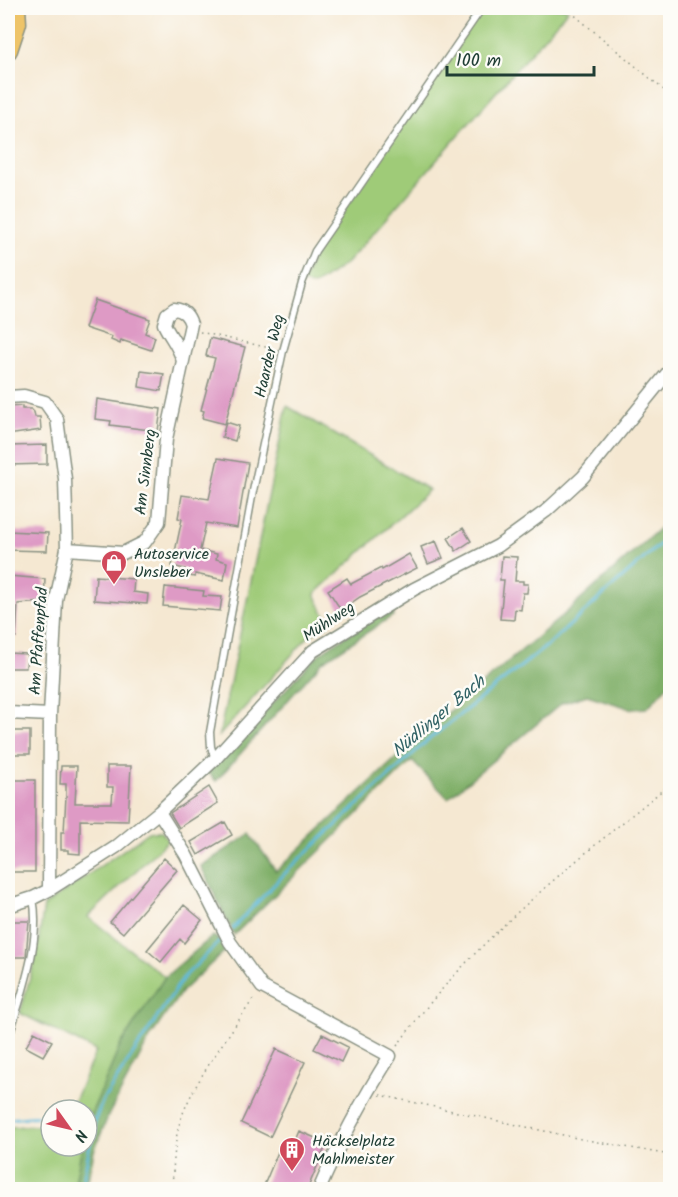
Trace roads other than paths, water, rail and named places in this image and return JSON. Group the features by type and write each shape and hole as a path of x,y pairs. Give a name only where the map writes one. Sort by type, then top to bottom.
{"main road":[{"path":"8,50 17,23 16,8"}],"street":[{"name":"Am Sinnberg","path":"67,549 123,553 145,542 159,522 166,438 190,330 191,324 188,315 181,309 174,309 167,314 164,324 178,345 183,361"},
{"name":"Mühlweg","path":"8,906 49,890 116,847 159,812 215,759 313,651 414,589 498,546 546,511 583,477 670,370"},
{"name":"Am Pfaffenpfad","path":"8,397 24,396 45,402 57,419 65,479 67,549 56,600 50,715 49,890"},
{"path":"8,713 50,715"},
{"path":"159,812 186,855 230,942 262,987 390,1056 335,1153 319,1190"}],"lane":[{"name":"Haarder Weg","path":"215,759 210,732 253,491 283,351 302,284 315,251 482,8"},
{"path":"8,1041 30,956 36,914 33,898"}],"waterway":[{"name":"Nüdlinger Bach","path":"233,928 290,868 428,740 549,644 670,535"},
{"name":"Nüdlinger Bach","path":"81,1190 95,1120 103,1100 183,978 220,941"},
{"path":"8,1119 39,1116"}],"place":[{"name":"Autoservice Unsleber","path":"114,586"},
{"name":"Häckselplatz Mahlmeister","path":"292,1173"}]}
